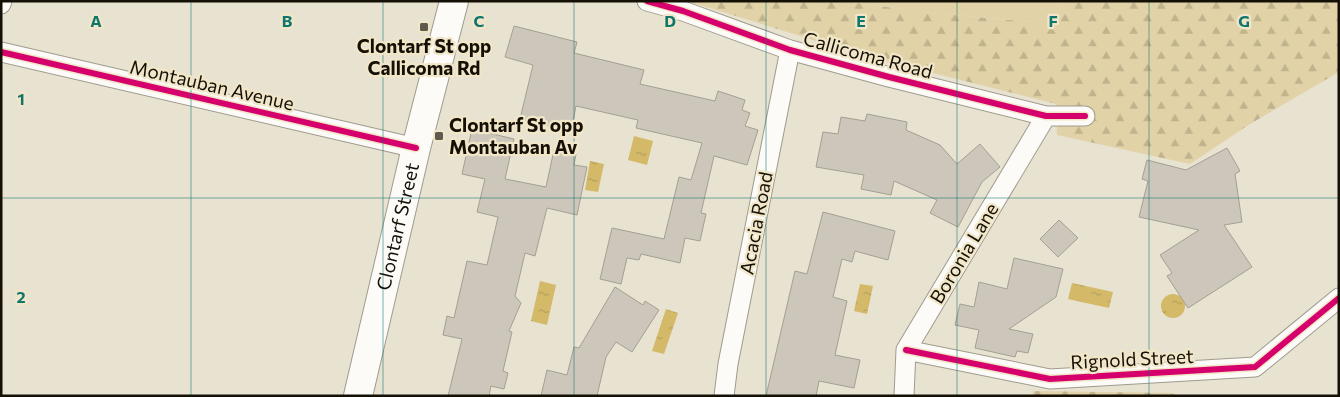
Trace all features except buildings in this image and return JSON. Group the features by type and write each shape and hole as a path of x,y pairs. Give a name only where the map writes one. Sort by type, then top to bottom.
{"main road":[{"name":"Clontarf Street","path":"358,396 416,148 454,1"}],"street":[{"name":"Callicoma Road","path":"647,1 683,10 790,50 1046,116 1086,116"},
{"name":"Acacia Road","path":"724,396 728,364 790,50"},
{"name":"Montauban Avenue","path":"1,52 416,148"},
{"name":"Boronia Lane","path":"904,396 906,350 1046,116"},
{"name":"Rignold Street","path":"906,350 1050,379 1254,367 1339,298"}],"green space":[{"path":"687,1 842,1 931,13 1056,24 1059,1 1339,1 1339,72 1250,124 1190,164 1057,135 1056,104 862,55"},
{"path":"842,1 1059,1 1057,24 931,13"},
{"path":"1033,391 1172,393 1176,396 1033,396"}],"water":[{"path":"634,136 653,141 647,165 628,160"},
{"path":"590,161 604,164 598,192 585,190"},
{"path":"540,281 556,285 547,325 531,321"},
{"path":"1072,283 1113,292 1109,308 1068,299"},
{"path":"860,284 873,286 867,314 854,311"},
{"path":"1173,294 1178,295 1184,301 1184,311 1178,317 1173,318 1168,317 1162,311 1161,306 1162,301 1168,295"},
{"path":"666,309 678,313 664,354 652,351"}],"cycle path":[{"path":"647,1 683,11 790,50 889,77 1046,116 1085,116"},
{"path":"1,52 416,148"},
{"path":"906,350 1050,379 1255,367 1339,298"}],"place":[{"name":"Clontarf St opp Callicoma Rd","path":"424,27"},
{"name":"Clontarf St opp Montauban Av","path":"439,136"}]}
